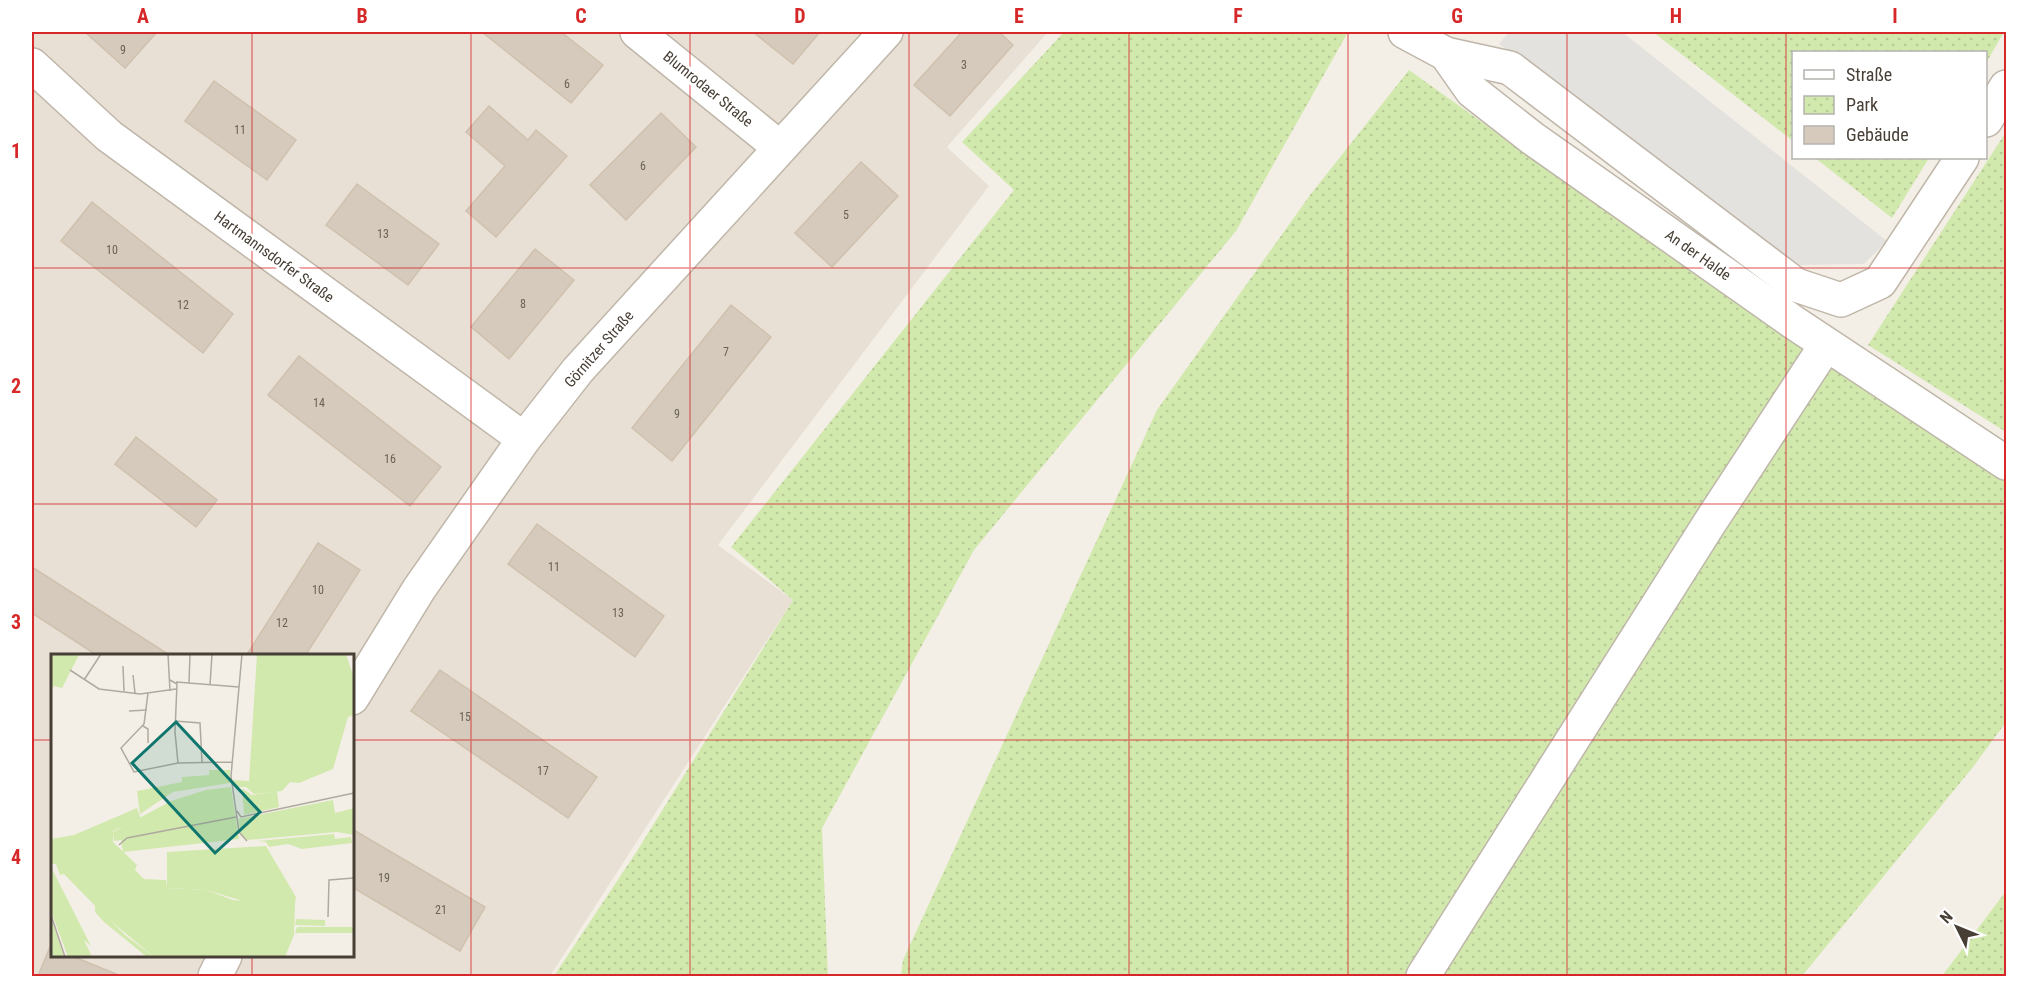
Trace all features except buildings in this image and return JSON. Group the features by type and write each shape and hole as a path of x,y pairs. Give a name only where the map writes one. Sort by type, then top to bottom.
{"street":[{"name":"Blumrodaer Straße","path":"637,32 779,147"},
{"name":"Görnitzer Straße","path":"354,695 419,589 524,439 578,370 886,32"},
{"name":"An der Halde","path":"1405,32 1446,54 1472,91 1532,138 1826,345 2007,463"},
{"path":"1446,54 1510,68 1796,285 1840,300 1880,282 1953,170"},
{"name":"Hartmannsdorfer Straße","path":"32,65 110,136 524,439"},
{"path":"1987,118 2007,87"},
{"path":"1423,976 1709,524 1826,345"},
{"path":"215,976 224,957"}],"shaded area":[{"path":"32,32 1048,32 947,147 989,186 718,545 793,600 550,976 32,976"},
{"path":"1509,32 1622,32 1887,241 1864,264 1798,265 1499,44"}],"green space":[{"path":"1064,32 1348,32 1236,231 974,550 822,828 828,976 554,976 637,851 793,600 731,547 1014,190 962,142"},
{"path":"1653,32 2004,32 1987,61 1987,51 1792,51 1792,140"},
{"path":"1409,70 1698,277 2006,475 2006,722 1973,767 1802,976 901,976 903,960 1157,410 1310,195"},
{"path":"2006,132 2006,432 1868,345"},
{"path":"1816,159 1928,159 1892,218"},
{"path":"2006,891 2006,976 1942,976"}]}
